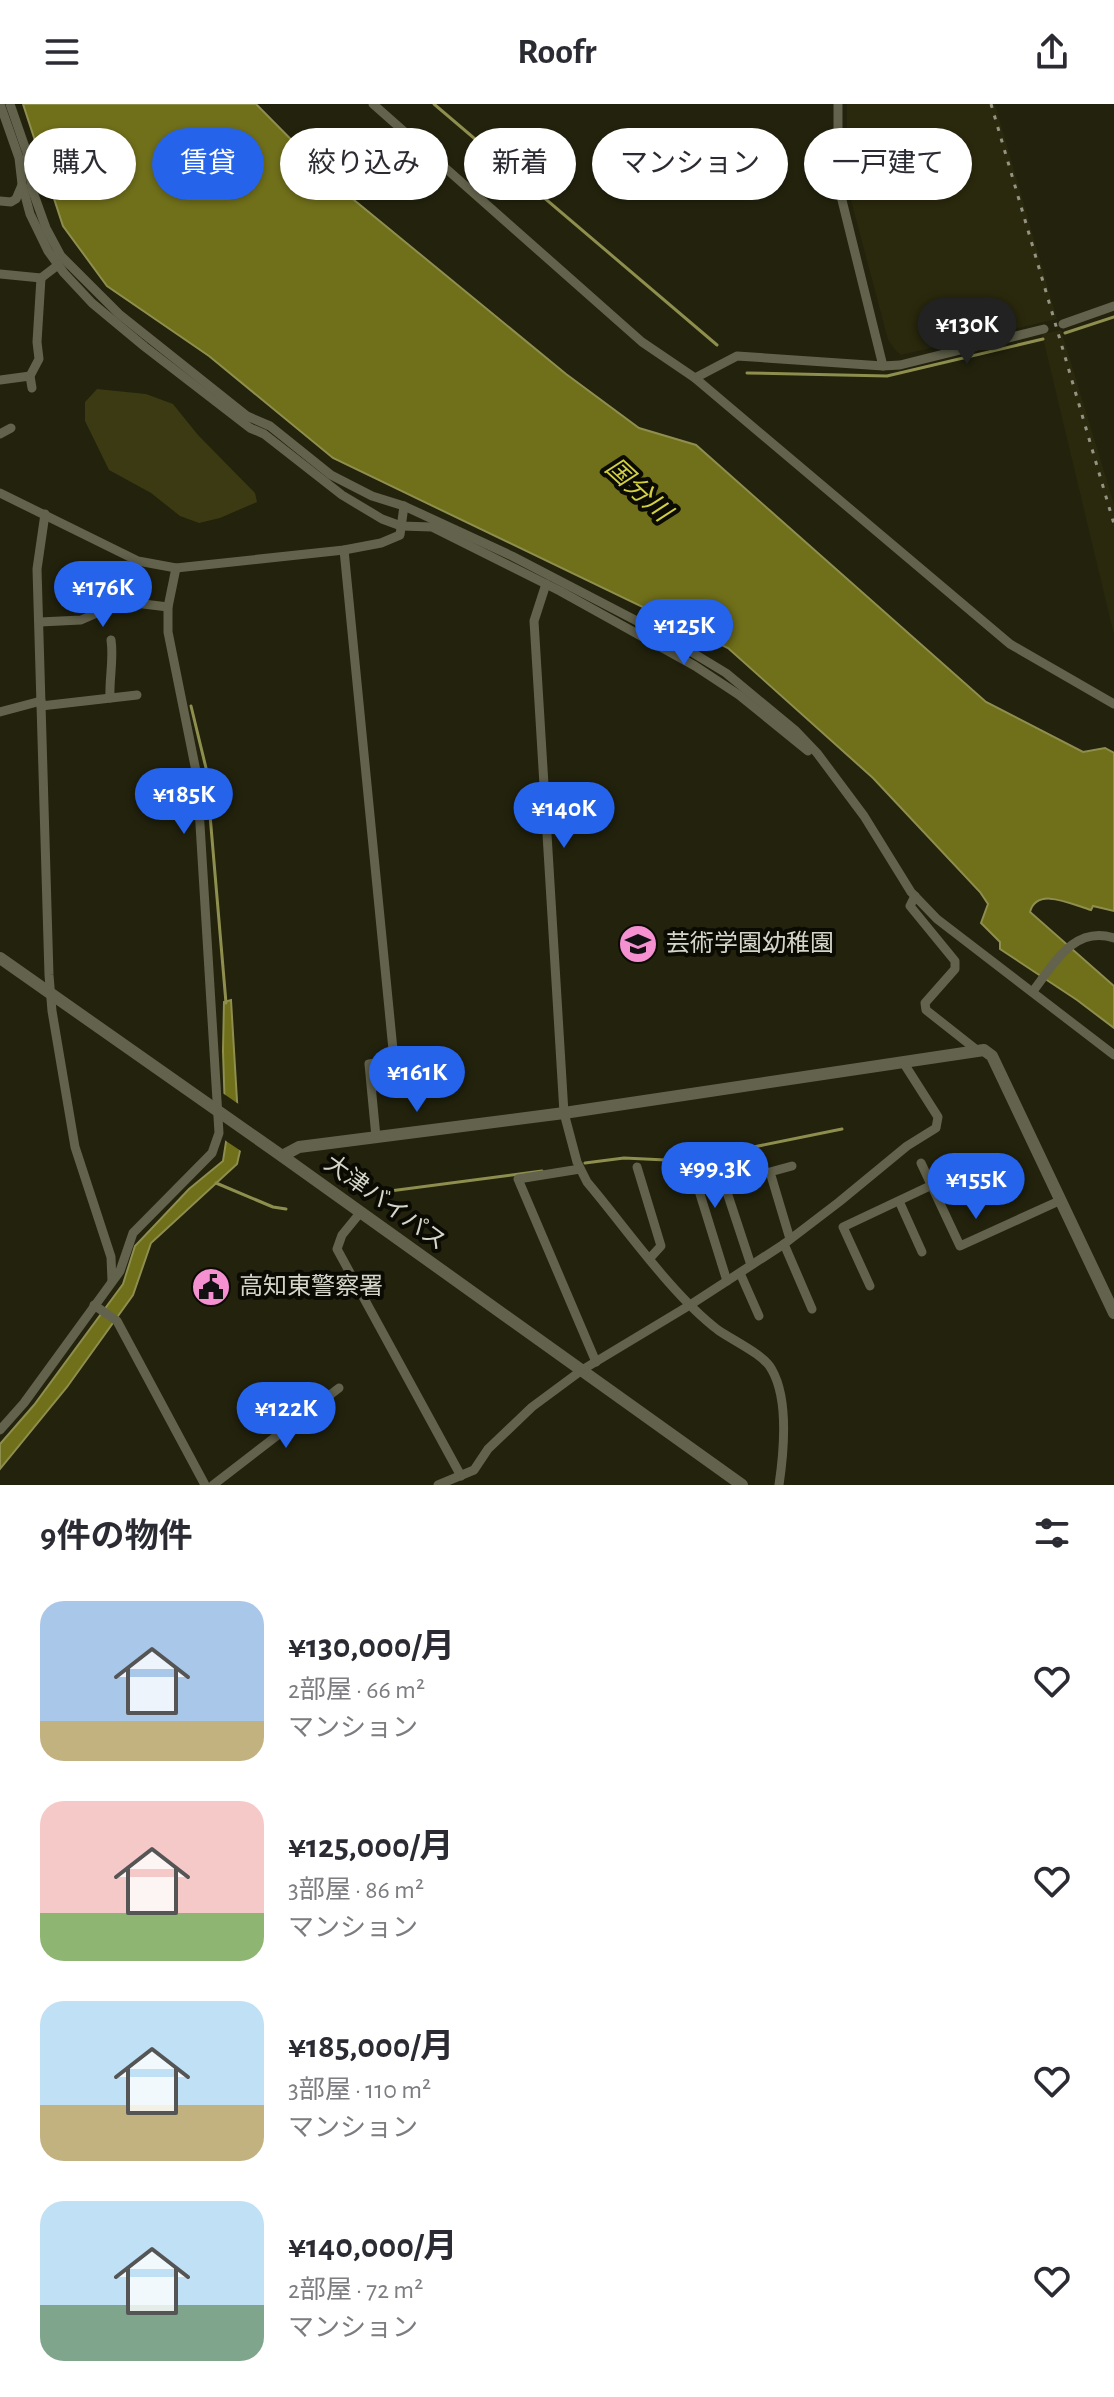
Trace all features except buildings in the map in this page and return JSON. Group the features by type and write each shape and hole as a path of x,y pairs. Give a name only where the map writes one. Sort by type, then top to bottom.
{"street":[{"path":"0,104 19,158 30,214 48,251 92,303 145,347 342,495 382,519 401,526 432,527 546,584 695,666 739,695 828,768"},
{"path":"10,104 27,153 32,189 46,228 61,256 119,314 247,416 270,426 331,475 372,496 404,506 487,543 598,599 726,673 796,731 828,768 864,816 915,896 949,929 1036,988 1114,1055"},
{"path":"373,104 642,342 695,378 1010,644 1114,704"},
{"path":"838,104 838,184 883,366"},
{"path":"0,201 16,199 22,184"},
{"path":"0,274 41,278 58,265"},
{"path":"32,388 30,376 39,359 37,331 41,278"},
{"path":"1063,324 1114,306"},
{"path":"695,378 737,356 883,366 924,360 1044,329"},
{"path":"0,380 30,376"},
{"path":"0,434 11,428"},
{"path":"0,493 138,561 176,568 344,550 391,539 400,535 404,506"},
{"path":"45,514 37,569 51,995 75,1147 111,1257 112,1281"},
{"path":"344,550 394,1060 369,1064 376,1137"},
{"path":"0,1430 98,1308 120,1271 133,1233 212,1153 219,1133 197,776 168,632 168,607 176,568"},
{"path":"546,584 534,621 564,1113 580,1169 587,1182 690,1305 770,1365 778,1381 783,1404 779,1485"},
{"path":"40,622 81,620 106,609 135,603 168,607"},
{"path":"110,698 111,640"},
{"path":"0,712 41,704 137,695"},
{"path":"915,896 910,906 955,961 955,969 925,1003 926,1010 978,1051"},
{"path":"1036,988 1069,946 1095,934 1114,938"},
{"name":"大津バイパス","path":"0,958 742,1485"},
{"path":"282,1156 299,1147 564,1113 984,1050 992,1056 1114,1313"},
{"path":"438,1485 474,1470 488,1449 532,1407 582,1370 690,1305 787,1241 907,1146 936,1128 938,1117 903,1062"},
{"path":"671,1168 717,1162 751,1265"},
{"path":"921,1163 960,1246 1059,1201"},
{"path":"691,1165 727,1281"},
{"path":"792,1166 770,1172 787,1241 812,1309"},
{"path":"637,1167 661,1246 650,1258"},
{"path":"580,1169 518,1179 596,1362"},
{"path":"870,1286 843,1227 932,1185"},
{"path":"899,1201 922,1252"},
{"path":"360,1213 342,1235 337,1249 461,1476"},
{"path":"740,1273 759,1316"},
{"path":"98,1308 117,1321 205,1485"},
{"path":"213,1485 339,1388"}],"shaded area":[{"path":"847,104 995,104 1057,319 901,355 897,352 888,340 851,200 972,200 972,128 847,128"},
{"path":"1061,330 1114,504 1114,635 1042,334"},
{"path":"97,389 146,394 173,404 198,435 255,493 257,502 220,518 199,523 180,516 151,493 109,470 85,421 85,402"}],"water":[{"name":"国分川","path":"23,104 256,104 280,128 280,200 354,200 566,374 639,428 696,445 986,702 1083,752 1105,748 1114,753 1114,911 1093,906 1091,910 1048,899 1034,904 1030,912 1114,986 1114,1028 1000,949 1000,942 981,923 988,904 980,892 873,778 728,648 333,458 209,356 107,286 63,226 54,200 136,200 136,128 31,128"},
{"path":"231,1000 240,1151 237,1164 151,1243 133,1295 67,1387 0,1469 0,1444 34,1405 123,1284 135,1246 189,1189 223,1161 226,1142 224,1002"}],"pier":[{"path":"221,1092 240,1105 244,1153 223,1139"}],"waterway":[{"path":"434,104 717,345"},
{"path":"1065,333 1114,317"},
{"path":"747,373 887,376 1043,339"},
{"path":"191,706 206,768 226,1003"},
{"path":"585,1163 624,1158 666,1160 729,1152 842,1129"},
{"path":"367,1194 542,1171"},
{"path":"216,1183 273,1207 286,1209"}],"railway":[{"path":"991,104 1114,524"}],"place":[{"name":"芸術学園幼稚園","path":"638,944"},
{"name":"高知東警察署","path":"211,1287"}]}
